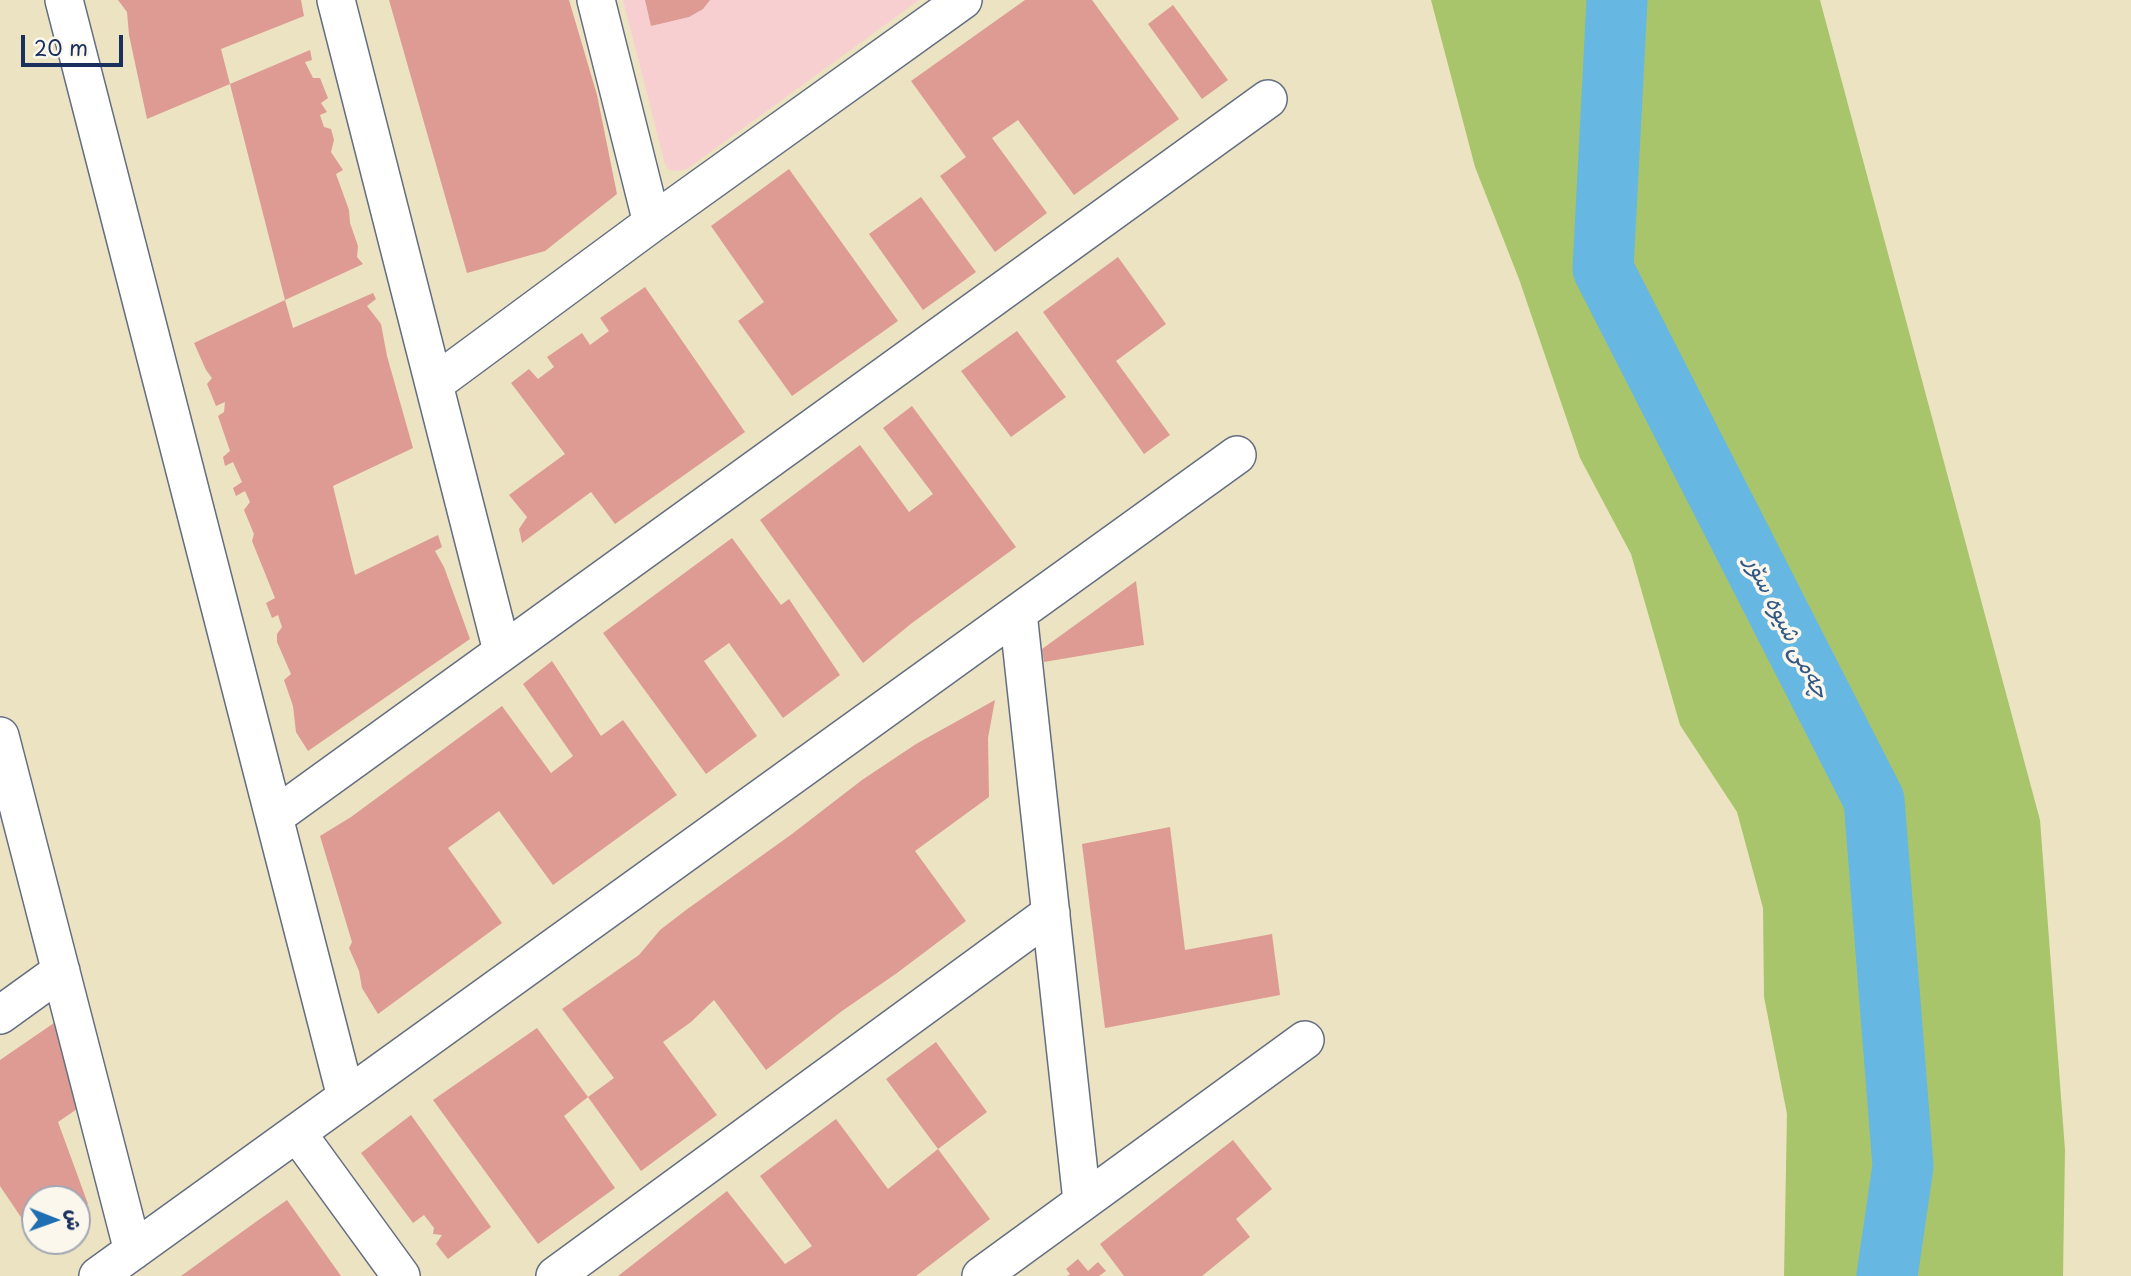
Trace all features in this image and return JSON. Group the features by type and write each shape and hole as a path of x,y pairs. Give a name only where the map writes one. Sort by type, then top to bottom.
{"street":[{"path":"64,0 346,1097"},
{"path":"336,0 502,651"},
{"path":"596,0 652,223"},
{"path":"434,384 652,223 963,0"},
{"path":"274,817 1268,99"},
{"path":"98,1276 1237,455"},
{"path":"1018,612 1082,1202"},
{"path":"0,736 133,1251"},
{"path":"555,1276 1051,914"},
{"path":"0,1015 61,971"},
{"path":"981,1276 1305,1040"},
{"path":"297,1133 401,1276"}],"shaded area":[{"path":"623,0 919,0 687,169 677,171 669,170 665,164"}],"green space":[{"path":"1431,0 1820,0 2040,820 2065,1150 2063,1276 1784,1276 1787,1114 1764,997 1763,908 1737,812 1680,725 1631,554 1580,458 1519,279 1475,167"}],"building":[{"path":"118,0 301,0 304,16 221,49 230,84 147,119 129,35 127,12"},
{"path":"389,0 569,0 597,95 617,194 545,251 467,273"},
{"path":"645,0 710,0 703,9 689,17 651,26"},
{"path":"1025,0 1092,0 1179,119 1074,195 1018,120 992,138 1047,213 995,252 940,176 966,157 911,81"},
{"path":"1173,5 1228,80 1202,99 1148,24"},
{"path":"310,50 312,60 305,62 313,78 320,78 328,98 321,103 327,112 320,115 324,127 331,129 334,140 331,152 343,170 336,174 349,210 350,223 358,246 357,257 363,264 285,300 230,84"},
{"path":"789,169 898,321 792,396 738,321 764,302 711,226"},
{"path":"921,197 976,272 923,310 869,234"},
{"path":"1118,257 1166,324 1116,361 1170,435 1144,454 1043,312"},
{"path":"645,287 745,432 615,524 591,492 522,543 519,529 527,517 509,495 565,454 511,383 529,369 538,379 554,367 547,357 582,333 590,345 609,331 600,318"},
{"path":"373,293 376,299 367,306 381,324 387,356 413,448 333,486 355,575 438,535 442,547 435,551 444,567 470,639 308,751 296,732 293,706 284,680 291,674 277,642 277,634 282,627 278,615 272,618 266,603 275,598 252,541 254,534 244,510 250,502 245,491 236,496 233,488 242,482 233,462 225,466 223,457 230,451 218,416 224,412 225,402 216,406 207,384 212,378 194,343 285,300 293,328"},
{"path":"1017,331 1066,397 1011,437 961,371"},
{"path":"912,406 1016,547 912,623 863,663 760,520 860,445 909,512 933,494 883,428"},
{"path":"732,538 781,605 789,599 840,675 783,718 729,643 704,661 757,736 706,774 603,633"},
{"path":"1136,581 1144,645 1044,662 1042,649"},
{"path":"552,661 601,736 623,720 677,795 553,885 499,811 448,848 502,923 378,1014 362,988 359,971 349,948 352,942 320,836 351,817 502,706 551,773 573,756 523,684"},
{"path":"995,700 988,738 989,797 915,851 966,921 766,1070 714,1000 691,1022 663,1042 717,1115 641,1171 588,1097 614,1078 562,1009 639,955 660,930 862,780 916,744"},
{"path":"1170,827 1185,950 1272,934 1280,995 1105,1028 1082,844"},
{"path":"54,1023 77,1109 58,1122 81,1185 21,1185 21,1217 0,1186 0,1060"},
{"path":"537,1028 588,1097 564,1116 615,1188 538,1244 433,1100"},
{"path":"936,1042 987,1112 938,1149 886,1079"},
{"path":"411,1115 491,1227 448,1259 436,1244 442,1235 433,1234 434,1228 424,1215 413,1223 361,1153"},
{"path":"836,1119 888,1189 938,1149 990,1219 916,1276 618,1276 727,1191 785,1264 812,1246 760,1176"},
{"path":"1233,1140 1272,1189 1236,1219 1250,1237 1202,1276 1124,1276 1100,1244"},
{"path":"287,1200 341,1276 181,1276 257,1221"},
{"path":"1078,1259 1088,1271 1098,1262 1106,1271 1099,1276 1067,1276 1070,1274 1066,1269"}],"waterway":[{"name":"چەمی شیوە سۆر","path":"1617,0 1603,269 1874,800 1903,1166 1887,1276"}]}
